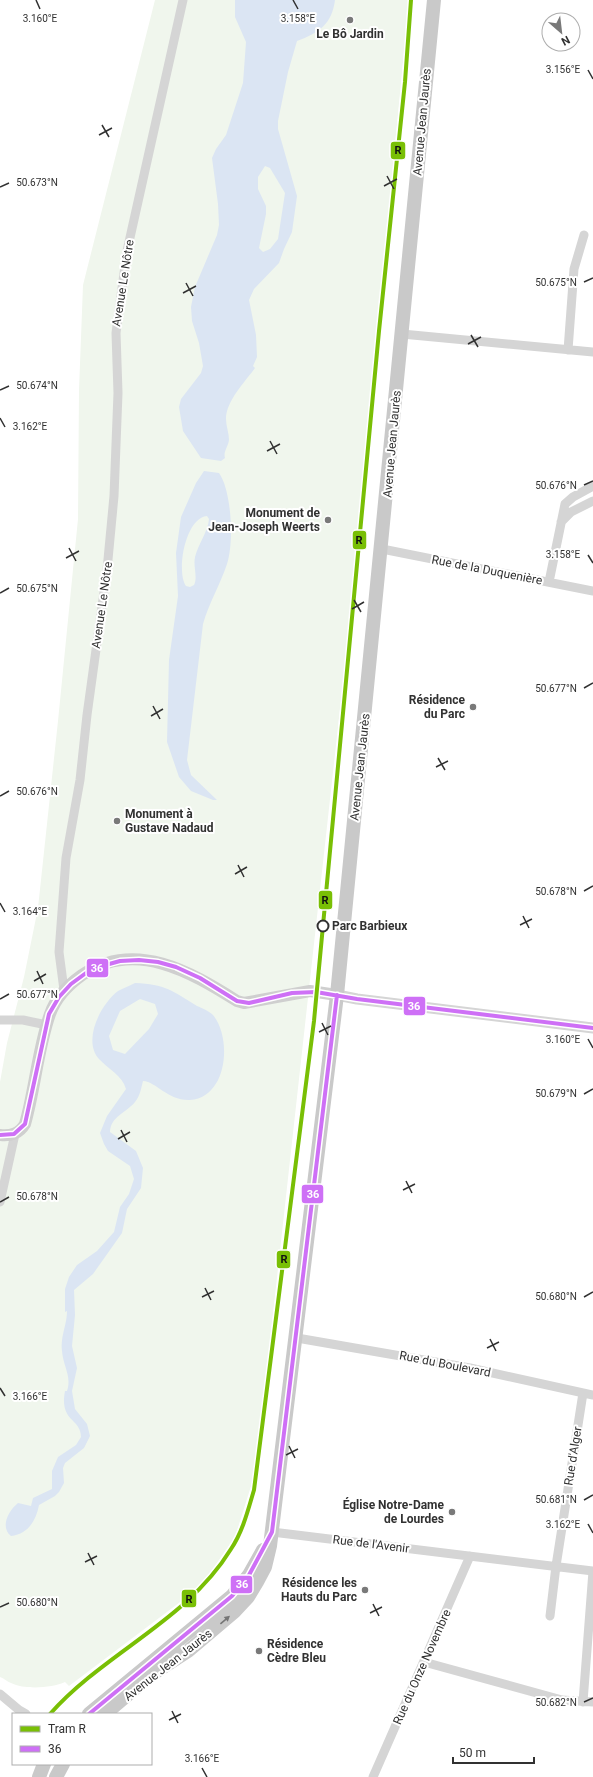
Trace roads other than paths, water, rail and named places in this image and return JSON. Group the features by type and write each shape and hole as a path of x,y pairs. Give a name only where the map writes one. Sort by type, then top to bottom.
{"main road":[{"name":"Avenue Jean Jaurès","path":"106,1713 151,1675 188,1651 242,1603 257,1582 265,1566 270,1546 297,1338 338,995 434,0"},
{"path":"0,1136 15,1134 22,1129 26,1121 52,1007 64,990 80,976 98,966 119,961 138,960 159,963 183,970 198,977 244,1004 302,992 338,995"},
{"name":"Avenue Jean Jaurès","path":"90,1713 232,1596 249,1575 272,1532"},
{"path":"39,1777 44,1765"}],"street":[{"name":"Avenue Le Nôtre","path":"64,990 59,960 59,945 66,858 80,780 87,715 107,570 114,496 118,393 116,333 127,251 183,0"},
{"path":"568,350 574,269 584,235"},
{"path":"402,334 593,352"},
{"path":"549,582 563,509 568,500 593,486"},
{"path":"561,522 571,512 593,501"},
{"name":"Rue de la Duquenière","path":"382,549 593,591"},
{"path":"338,995 357,999 593,1028"},
{"path":"0,1020 23,1020 47,1025"},
{"path":"0,1202 15,1134"},
{"name":"Rue du Boulevard","path":"297,1338 470,1368 593,1395"},
{"name":"Rue d'Alger","path":"550,1616 556,1566 583,1393"},
{"name":"Rue de l'Avenir","path":"272,1532 593,1571"},
{"name":"Rue du Onze Novembre","path":"373,1777 470,1556"},
{"path":"583,1702 593,1571"},
{"path":"424,1662 562,1700 593,1702"},
{"path":"0,1694 18,1710 24,1713"}],"tram line":[{"name":"R","path":"51,1713 95,1672 169,1616 192,1596 213,1574 239,1535 254,1490 314,1021 379,331 405,82 411,0"}],"place":[{"name":"Le Bô Jardin","path":"350,20"},
{"name":"Monument de Jean-Joseph Weerts","path":"328,520"},
{"name":"Résidence du Parc","path":"473,707"},
{"name":"Monument à Gustave Nadaud","path":"117,821"},
{"name":"Parc Barbieux","path":"323,926"},
{"name":"Église Notre-Dame de Lourdes","path":"452,1512"},
{"name":"Résidence les Hauts du Parc","path":"365,1590"},
{"name":"Résidence Cèdre Bleu","path":"259,1651"}]}
